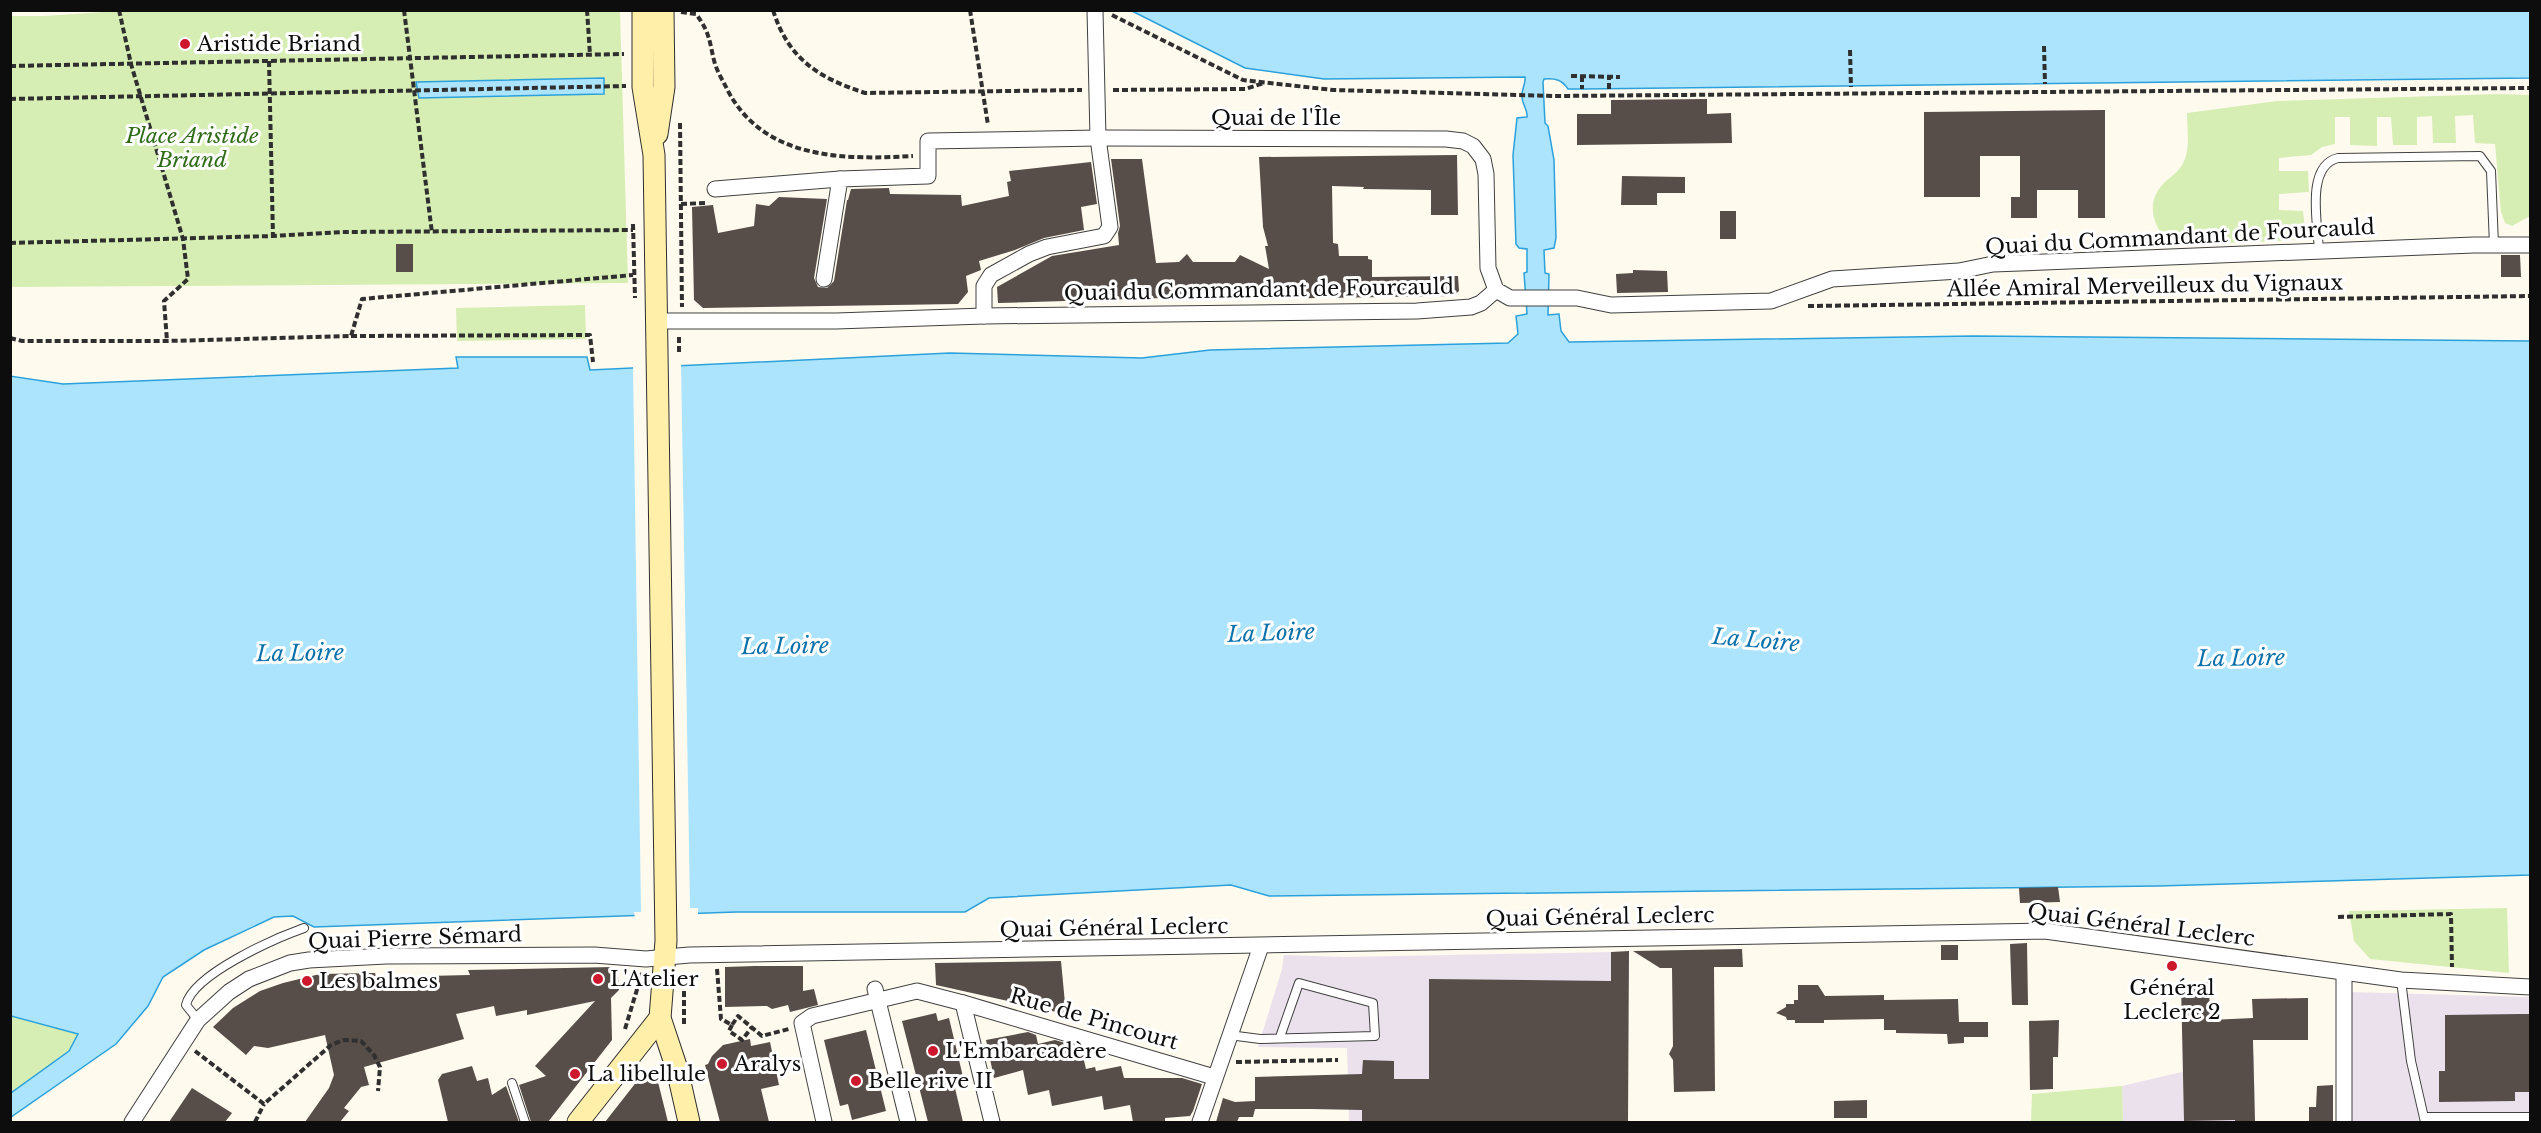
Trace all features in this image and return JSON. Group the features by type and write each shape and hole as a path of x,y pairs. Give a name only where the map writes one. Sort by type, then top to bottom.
{"main road":[{"path":"643,10 643,87 654,155 658,321 666,949 660,1018 672,1054 689,1122"},
{"path":"654,155 664,87 671,11"},
{"path":"578,1122 628,1042 660,1018"},
{"path":"628,1042 672,1054"}],"street":[{"path":"984,316 984,286 991,275 1047,247 1104,236 1110,227 1098,138 1095,10"},
{"name":"Quai de l'Île","path":"928,148 1098,138 1446,139 1463,141 1473,146 1483,159 1486,174 1488,268 1496,290"},
{"path":"711,196 840,179 928,176 928,148"},
{"path":"824,279 840,179"},
{"name":"Quai du Commandant de Fourcauld","path":"658,321 680,327 984,316 1417,310 1471,307 1496,290 1510,298 1576,298 1611,304 1771,301 1832,279 1959,271 1993,264 2530,245"},
{"name":"Quai Général Leclerc","path":"666,949 687,955 867,959 1514,939 2045,931 2402,980 2530,987"},
{"path":"1200,1122 1261,946"},
{"name":"Quai Pierre Sémard","path":"132,1122 198,1020 229,992 249,979 272,969 309,960 386,956 594,955 644,959 666,949"},
{"path":"2344,973 2344,1122"},
{"name":"Rue de Pincourt","path":"802,1028 802,1023 812,1016 876,995 917,991 1214,1077"},
{"path":"876,995 908,1122"},
{"path":"963,1003 992,1122"},
{"path":"802,1028 824,1122"}],"lane":[{"path":"2319,251 2316,181 2323,166 2329,160 2338,158 2480,156 2491,171 2494,245"},
{"path":"198,1020 186,1005 189,996 200,986 235,959 269,941 304,928"},
{"path":"2402,980 2410,1061 2425,1120 2530,1117"},
{"path":"1229,1035 1260,1039 1375,1036 1373,1003 1299,983 1280,1037"},
{"path":"512,1083 525,1122"}],"path":[{"path":"119,10 131,64 183,238 188,279 164,301 167,342"},
{"path":"404,10 432,233"},
{"path":"587,10 590,55"},
{"path":"773,10 780,32 803,62 833,83 865,93 1245,89 1266,82"},
{"path":"970,10 983,91"},
{"path":"671,11 696,14 708,31 716,67 731,97 752,121 780,141 805,152 838,157 928,148"},
{"path":"1107,11 1112,16 1243,80 1333,90 1555,96 2530,88"},
{"path":"2044,46 2045,84"},
{"path":"1850,50 1851,87"},
{"path":"10,66 631,54"},
{"path":"269,61 273,236"},
{"path":"1571,76 1620,77"},
{"path":"1582,76 1582,89"},
{"path":"1609,89 1610,77"},
{"path":"10,99 632,86"},
{"path":"679,359 681,174"},
{"path":"681,204 711,196"},
{"path":"10,243 345,232 633,230 633,275 362,299 351,336"},
{"name":"Allée Amiral Merveilleux du Vignaux","path":"1808,306 2530,296"},
{"path":"10,338 167,342 351,336 590,335 593,362"},
{"path":"2338,917 2451,914 2453,983"},
{"path":"684,1025 684,976 687,955"},
{"path":"716,955 721,1019 732,1025"},
{"path":"628,1042 644,959"},
{"path":"752,1027 742,1040 729,1031 738,1016 752,1027 762,1036 802,1028"},
{"path":"255,1122 264,1104 331,1045 344,1040 361,1041 374,1056 380,1068 378,1091"},
{"path":"182,1042 264,1104"},
{"path":"1220,1060 1338,1060"}],"shaded area":[{"path":"1611,952 1611,1022 1598,1023 1598,1122 1349,1122 1347,1048 1258,1047 1282,969 1284,955 1344,957"},
{"path":"2350,992 2530,997 2530,1122 2352,1122"},
{"path":"2254,1055 2255,1122 2123,1122 2122,1086"}],"green space":[{"name":"Place Aristide Briand","path":"134,10 620,11 628,283 11,287 11,16"},
{"path":"2530,95 2530,216 2512,226 2505,223 2501,212 2495,144 2475,143 2473,115 2455,116 2456,143 2433,143 2432,116 2417,117 2417,145 2393,145 2391,117 2377,117 2377,146 2350,145 2350,117 2335,117 2335,144 2322,147 2311,155 2279,158 2279,171 2308,171 2309,192 2279,194 2279,210 2303,211 2306,238 2169,245 2158,229 2153,212 2155,196 2180,168 2187,154 2187,113 2277,101"},
{"path":"585,305 586,339 457,341 456,308"},
{"path":"2507,908 2509,973 2370,959 2354,941 2349,911"},
{"path":"10,1016 78,1034 69,1051 11,1093"},
{"path":"2122,1086 2123,1122 2031,1122 2032,1094"}],"water":[{"name":"La Loire","path":"1132,11 2530,11 2530,78 1582,89 1568,89 1555,79 1544,79 1543,82 1545,123 1548,126 1554,160 1556,238 1554,248 1544,250 1545,273 1549,274 1548,315 1559,314 1561,331 1569,342 1973,336 2530,341 2530,875 2158,886 1269,896 1231,885 989,898 965,912 736,912 314,927 293,916 274,917 204,950 163,977 148,1006 116,1044 11,1117 11,1093 69,1051 78,1034 11,1016 10,376 63,384 458,368 456,357 587,357 590,370 950,353 1142,358 1210,350 1508,343 1518,334 1516,316 1527,314 1524,273 1527,272 1527,249 1519,248 1516,244 1513,155 1517,118 1527,117 1522,97 1525,77 1324,79 1245,68"},
{"path":"604,78 604,94 419,98 416,82"}],"pier":[{"path":"681,362 690,908 698,908 698,916 635,918 634,912 641,912 633,365"}],"building":[{"path":"1707,99 1707,114 1731,113 1732,143 1577,145 1577,114 1611,114 1611,100"},
{"path":"2105,110 2105,218 2078,218 2078,190 2037,190 2037,218 2011,218 2011,197 2020,197 2020,156 1980,156 1980,197 1924,197 1924,112"},
{"path":"1457,155 1458,215 1431,215 1431,190 1332,186 1333,243 1338,244 1339,256 1368,256 1368,259 1372,260 1372,277 1458,276 1459,291 1453,296 1261,299 1262,295 998,303 997,287 1052,256 1119,245 1120,226 1111,159 1142,159 1156,263 1179,262 1187,254 1193,262 1235,262 1240,255 1269,269 1265,246 1268,246 1263,227 1259,157"},
{"path":"1091,162 1097,204 1081,207 1084,230 1044,238 979,261 981,270 966,276 968,292 958,304 703,308 694,300 692,207 713,205 718,233 754,226 756,204 769,206 779,197 827,199 814,278 818,287 827,288 834,281 847,200 851,189 889,188 890,194 961,195 962,206 1009,196 1007,182 1011,181 1009,171"},
{"path":"1622,176 1685,177 1685,193 1657,193 1657,205 1621,205"},
{"path":"1720,211 1736,211 1736,239 1720,239"},
{"path":"396,244 413,244 413,272 396,272"},
{"path":"2501,255 2520,255 2521,277 2501,277"},
{"path":"1633,270 1667,271 1668,292 1617,293 1616,274 1633,273"},
{"path":"2058,887 2060,902 2020,903 2019,888"},
{"path":"2027,943 2028,1005 2012,1005 2010,944"},
{"path":"1941,945 1958,945 1958,960 1941,960"},
{"path":"1742,949 1743,967 1714,967 1715,1091 1674,1092 1673,1060 1669,1054 1673,1046 1672,968 1660,968 1633,951"},
{"path":"1629,951 1628,1122 1362,1122 1362,1110 1255,1109 1253,1117 1239,1117 1237,1122 1216,1122 1223,1098 1235,1102 1255,1101 1255,1077 1362,1074 1363,1060 1394,1061 1394,1079 1429,1079 1429,979 1611,981 1611,952"},
{"path":"1061,961 1066,1014 1047,1010 1029,1002 1030,1006 936,985 935,963"},
{"path":"803,966 803,991 814,989 818,1005 790,1012 788,1005 772,1009 767,1006 725,1007 725,967"},
{"path":"612,967 618,974 619,990 611,998 612,1040 548,1122 531,1122 519,1085 546,1076 535,1066 595,1001 527,1015 527,1010 496,1016 494,1006 456,1014 464,1039 364,1067 369,1085 361,1087 344,1108 349,1111 340,1122 305,1122 329,1088 334,1075 325,1035 268,1048 254,1046 246,1055 213,1027 233,1008 260,991 320,974 375,973 379,989 428,980 427,976 470,975 468,970"},
{"path":"2209,982 2210,1020 2253,1018 2252,999 2308,998 2308,1040 2253,1040 2255,1122 2184,1121 2181,983"},
{"path":"1798,985 1818,985 1825,996 1884,995 1884,1000 1958,999 1959,1022 1988,1022 1988,1037 1964,1037 1964,1043 1948,1044 1947,1034 1896,1033 1896,1030 1884,1030 1884,1019 1795,1023 1795,1020 1787,1020 1786,1017 1776,1013 1786,1007 1786,1004 1794,1004 1794,1000 1798,1000"},
{"name":"L'Embarcadère","path":"936,1013 938,1021 949,1018 964,1081 954,1084 963,1122 928,1122 902,1021"},
{"path":"2530,1014 2530,1092 2515,1092 2515,1101 2439,1102 2439,1071 2445,1071 2445,1015"},
{"path":"2059,1020 2058,1057 2053,1057 2053,1089 2030,1090 2029,1021"},
{"name":"Belle rive II","path":"866,1030 886,1111 852,1120 848,1104 840,1106 824,1040"},
{"path":"1028,1032 1036,1035 1038,1044 1055,1040 1069,1044 1069,1048 1081,1048 1086,1069 1095,1067 1096,1071 1121,1066 1124,1078 1182,1078 1202,1084 1193,1111 1190,1116 1165,1118 1165,1122 1133,1122 1130,1105 1104,1110 1102,1096 1052,1106 1049,1090 1028,1095 1023,1070 994,1078 986,1040"},
{"path":"750,1039 751,1046 770,1042 779,1085 761,1089 769,1122 720,1122 705,1065 723,1045"},
{"path":"472,1066 477,1081 488,1078 492,1095 506,1086 519,1122 448,1122 438,1080 442,1074"},
{"path":"645,1071 656,1074 668,1122 605,1122"},
{"path":"2333,1085 2333,1122 2309,1122 2309,1107 2316,1107 2317,1086"},
{"path":"192,1088 232,1113 225,1122 169,1122"},
{"path":"1867,1100 1867,1118 1834,1118 1834,1101"}],"place":[{"name":"Aristide Briand","path":"185,44"},
{"name":"Général Leclerc 2","path":"2172,966"},
{"name":"L'Atelier","path":"598,979"},
{"name":"Les balmes","path":"307,981"},
{"name":"L'Embarcadère","path":"933,1051"},
{"name":"Aralys","path":"722,1064"},
{"name":"La libellule","path":"575,1074"},
{"name":"Belle rive II","path":"856,1081"}]}
